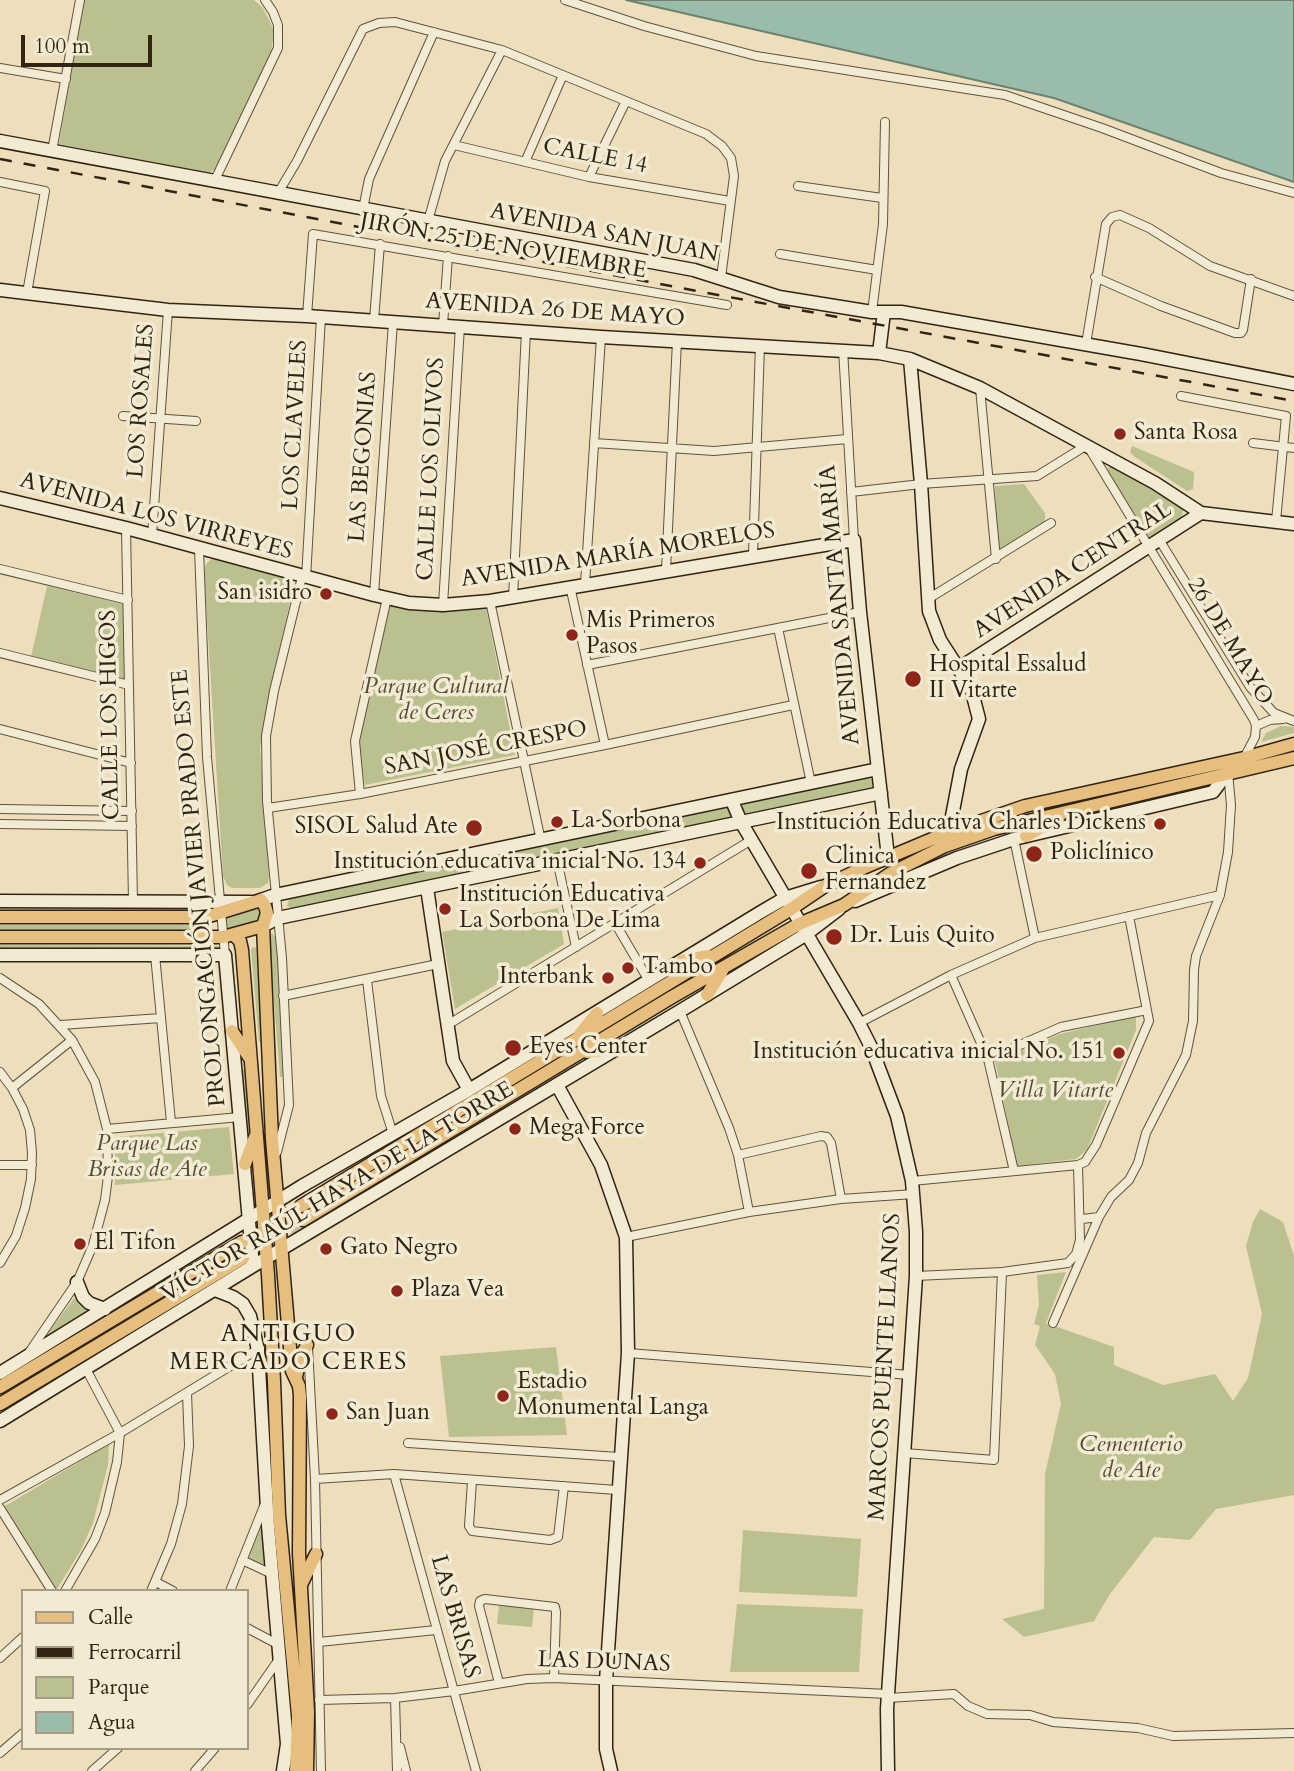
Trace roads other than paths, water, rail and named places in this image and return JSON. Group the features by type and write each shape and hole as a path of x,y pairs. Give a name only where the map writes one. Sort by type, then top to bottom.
{"main road":[{"path":"301,1206 715,955 788,904 825,886 949,832 1025,806 1293,748"},
{"path":"303,1220 724,968 802,929 891,873 945,846 993,829 1228,772 1293,748"},
{"path":"1020,838 1072,810"},
{"path":"0,917 206,917 220,907 258,901 267,913 263,926 269,1032 268,1076 288,1322 294,1374 300,1396 300,1588 309,1712 307,1771"},
{"path":"0,937 228,936 263,926"},
{"name":"PROLONGACIÓN JAVIER PRADO ESTE","path":"228,936 240,941 242,950 257,1133 271,1324 279,1515 298,1716 296,1771"},
{"path":"682,961 715,955"},
{"path":"707,995 724,968"},
{"path":"576,1040 597,1013"},
{"path":"232,1031 251,1060"},
{"path":"583,1052 619,1048"},
{"path":"245,1164 257,1133"},
{"path":"0,1387 242,1242"},
{"path":"0,1404 248,1262"},
{"path":"271,1324 288,1322"},
{"path":"294,1374 307,1345"},
{"path":"274,1381 281,1374 294,1374"},
{"path":"277,1453 281,1462 290,1469 299,1464"},
{"path":"268,1526 279,1515"},
{"path":"300,1588 316,1554"}],"street":[{"path":"52,151 80,0"},
{"path":"214,182 278,48 278,25 274,12 265,0"},
{"path":"565,0 644,26 756,56 1005,95 1221,173 1294,193"},
{"path":"278,194 363,29 379,23 395,22 502,50 706,134 722,146 731,158 734,176 721,278"},
{"path":"363,209 369,179 434,32"},
{"path":"428,221 445,161 502,50"},
{"path":"0,68 66,79"},
{"path":"525,162 563,75"},
{"path":"589,177 626,101"},
{"path":"879,353 877,270 883,224 885,122"},
{"name":"AVENIDA SAN JUAN","path":"0,141 694,270 779,297 878,312 901,312 1294,384"},
{"name":"CALLE 14","path":"454,145 589,177 730,201"},
{"path":"0,182 45,191 27,293"},
{"path":"798,186 882,198"},
{"path":"1086,344 1095,277 1106,224 1112,217 1120,215 1149,228 1210,266 1294,296"},
{"name":"JIRÓN 25 DE NOVIEMBRE","path":"307,316 313,234 727,305"},
{"path":"374,320 380,244"},
{"path":"780,254 877,270"},
{"path":"443,325 447,256"},
{"path":"1095,277 1161,306 1235,333 1241,333 1243,330 1251,279"},
{"name":"AVENIDA 26 DE MAYO","path":"0,290 168,310 374,320 443,325 460,330 526,331 677,347 760,345 879,353 910,359 980,387 1155,483 1201,513"},
{"name":"LOS ROSALES","path":"152,536 168,310"},
{"name":"LOS CLAVELES","path":"304,578 321,317"},
{"name":"LAS BEGONIAS","path":"373,595 393,322"},
{"name":"CALLE LOS OLIVOS","path":"443,605 460,330"},
{"path":"513,597 526,331"},
{"path":"586,584 601,337"},
{"path":"753,555 760,345"},
{"path":"666,564 677,347"},
{"name":"AVENIDA SANTA MARÍA","path":"843,349 860,612 888,857"},
{"path":"910,359 932,624 971,688 979,719 961,769 949,832"},
{"path":"980,387 996,559"},
{"path":"1181,396 1286,416 1276,521"},
{"path":"123,416 196,421"},
{"path":"594,443 714,451 847,439"},
{"path":"1253,443 1294,448"},
{"path":"851,492 1040,475 1087,445"},
{"name":"AVENIDA 26 DE MAYO","path":"1087,445 1155,544"},
{"name":"AVENIDA LOS VIRREYES","path":"0,498 126,528 304,578"},
{"name":"AVENIDA CENTRAL","path":"959,668 1201,513 1294,524"},
{"path":"928,599 1051,523"},
{"name":"CALLE LOS HIGOS","path":"126,528 133,901"},
{"name":"AVENIDA MARÍA MORELOS","path":"304,578 409,603 443,605 490,601 586,584 666,564 854,540"},
{"name":"26 DE MAYO","path":"1155,544 1250,687 1265,705 1290,720"},
{"name":"26 DE MAYO","path":"1155,544 1256,726 1255,737 1244,758"},
{"name":"PROLONGACIÓN JAVIER PRADO ESTE","path":"200,549 206,757 220,907 228,936 225,955 251,1219 248,1262"},
{"path":"0,569 128,600"},
{"path":"274,1162 289,1105 265,760 274,691 304,578"},
{"path":"570,586 605,745"},
{"path":"360,794 355,767 355,741 387,598"},
{"path":"490,601 541,841"},
{"path":"587,665 860,612"},
{"path":"778,628 811,783"},
{"path":"0,653 129,685"},
{"name":"SAN JOSÉ CRESPO","path":"268,808 360,794 793,705"},
{"path":"1256,726 1270,720 1290,720"},
{"path":"0,729 131,763"},
{"path":"258,901 275,895 878,769"},
{"path":"844,905 957,858 1020,838 1213,792 1228,772"},
{"path":"1053,1323 1099,1217 1111,1197 1129,1180 1138,1163 1146,1133 1186,1055 1193,1021 1196,956 1220,895 1228,852 1231,805 1228,772"},
{"path":"263,926 278,918 881,793"},
{"name":"MARCOS PUENTE LLANOS","path":"732,801 741,822 802,929 859,1023 894,1105 913,1188 916,1276 888,1696 888,1771"},
{"path":"0,808 132,811"},
{"path":"0,824 132,826"},
{"path":"1020,838 1035,938"},
{"path":"449,1024 752,839"},
{"path":"557,860 576,947"},
{"path":"427,888 453,1061 469,1090"},
{"path":"859,1023 951,975 1035,938 1220,895"},
{"path":"0,901 133,901 220,907"},
{"name":"VÍCTOR RAÚL HAYA DE LA TORRE","path":"0,1373 278,1202 682,961 788,904"},
{"path":"626,1237 749,1212 1085,1162 1096,1146 1149,1021 1129,916"},
{"path":"615,923 649,981"},
{"name":"VÍCTOR RAÚL HAYA DE LA TORRE","path":"0,1421 215,1290 248,1262 266,1259 707,995 802,929"},
{"path":"0,955 225,955"},
{"path":"155,955 171,1122"},
{"path":"283,996 438,964"},
{"path":"951,975 988,1059 1014,1171"},
{"path":"0,978 39,1004 72,1040 95,1082 107,1129 108,1176 105,1200 93,1245 77,1282 25,1359"},
{"path":"367,980 380,1096 393,1134"},
{"path":"988,1059 1061,1027 1147,1010"},
{"path":"680,1011 725,1116 738,1154 749,1212"},
{"path":"61,1026 161,1018"},
{"path":"12,1088 72,1040"},
{"path":"0,1072 12,1088 27,1119 32,1165 21,1222 0,1264"},
{"path":"558,1085 601,1165 626,1237 628,1353 606,1681 606,1749 611,1771"},
{"path":"107,1129 240,1117"},
{"path":"738,1154 821,1136 827,1137 831,1143 841,1199"},
{"path":"0,1165 32,1165"},
{"path":"916,1276 1002,1272 1068,1263 1076,1254 1080,1240 1082,1219 1078,1165"},
{"path":"1082,1219 1099,1217"},
{"path":"905,1453 994,1460 1002,1272"},
{"path":"77,1282 83,1297 97,1308 105,1309"},
{"path":"215,1290 243,1304 250,1316 258,1350 266,1499 287,1744 283,1771"},
{"path":"0,1500 120,1433 272,1342"},
{"path":"307,1345 315,1479 320,1771"},
{"path":"628,1353 910,1375"},
{"path":"66,1589 83,1564 105,1513 117,1462 120,1433 86,1369"},
{"path":"152,1589 177,1524 185,1484 189,1446 187,1392"},
{"path":"408,1443 619,1457"},
{"path":"315,1479 394,1474 617,1490"},
{"name":"LAS BRISAS","path":"394,1474 476,1771"},
{"path":"472,1481 472,1531 551,1540 558,1537 564,1486"},
{"path":"231,1589 266,1499"},
{"path":"0,1508 51,1589"},
{"path":"242,1560 272,1574"},
{"path":"156,1582 169,1589"},
{"path":"499,1683 479,1606 480,1601 485,1599 555,1607 554,1678"},
{"path":"248,1629 279,1645"},
{"path":"319,1642 436,1630"},
{"path":"2,1653 21,1639"},
{"path":"248,1703 279,1659"},
{"name":"LAS DUNAS","path":"319,1700 395,1698 554,1678 888,1696 954,1695 968,1706 987,1714 1030,1715 1054,1722 1138,1728 1173,1736 1294,1733"},
{"path":"395,1698 397,1771"},
{"path":"0,1753 21,1734"},
{"path":"397,1737 406,1771"},
{"path":"92,1771 116,1750"},
{"path":"195,1771 213,1750"}],"water":[{"path":"626,0 1294,0 1294,182 1054,98"}],"tunnel":[{"path":"242,1242 301,1206"},
{"path":"243,1257 303,1220"}],"railway":[{"path":"0,159 1294,401"}],"place":[{"name":"Santa Rosa","path":"1120,434"},
{"name":"San isidro","path":"326,594"},
{"name":"Mis Primeros Pasos","path":"572,635"},
{"name":"Hospital Essalud II Vitarte","path":"913,679"},
{"name":"La Sorbona","path":"557,822"},
{"name":"Institución Educativa Charles Dickens","path":"1160,824"},
{"name":"SISOL Salud Ate","path":"474,828"},
{"name":"Policlínico","path":"1034,854"},
{"name":"Institución educativa inicial No. 134","path":"700,863"},
{"name":"Clinica Fernandez","path":"809,871"},
{"name":"Institución Educativa La Sorbona De Lima","path":"445,909"},
{"name":"Dr. Luis Quito","path":"834,937"},
{"name":"Tambo","path":"628,968"},
{"name":"Interbank","path":"608,978"},
{"name":"Eyes Center","path":"513,1048"},
{"name":"Institución educativa inicial No. 151","path":"1119,1053"},
{"name":"Mega Force","path":"515,1129"},
{"name":"El Tifon","path":"80,1244"},
{"name":"Gato Negro","path":"326,1249"},
{"name":"Plaza Vea","path":"397,1291"},
{"name":"Estadio Monumental Langa","path":"503,1396"},
{"name":"San Juan","path":"332,1414"}],"district":[{"name":"ANTIGUO MERCADO CERES","path":"289,1349"}],"park label":[{"name":"Parque Cultural de Ceres","path":"436,701"},
{"name":"Villa Vitarte","path":"1055,1092"},
{"name":"Parque Las Brisas de Ate","path":"147,1158"},
{"name":"Cementerio de Ate","path":"1131,1459"}]}
